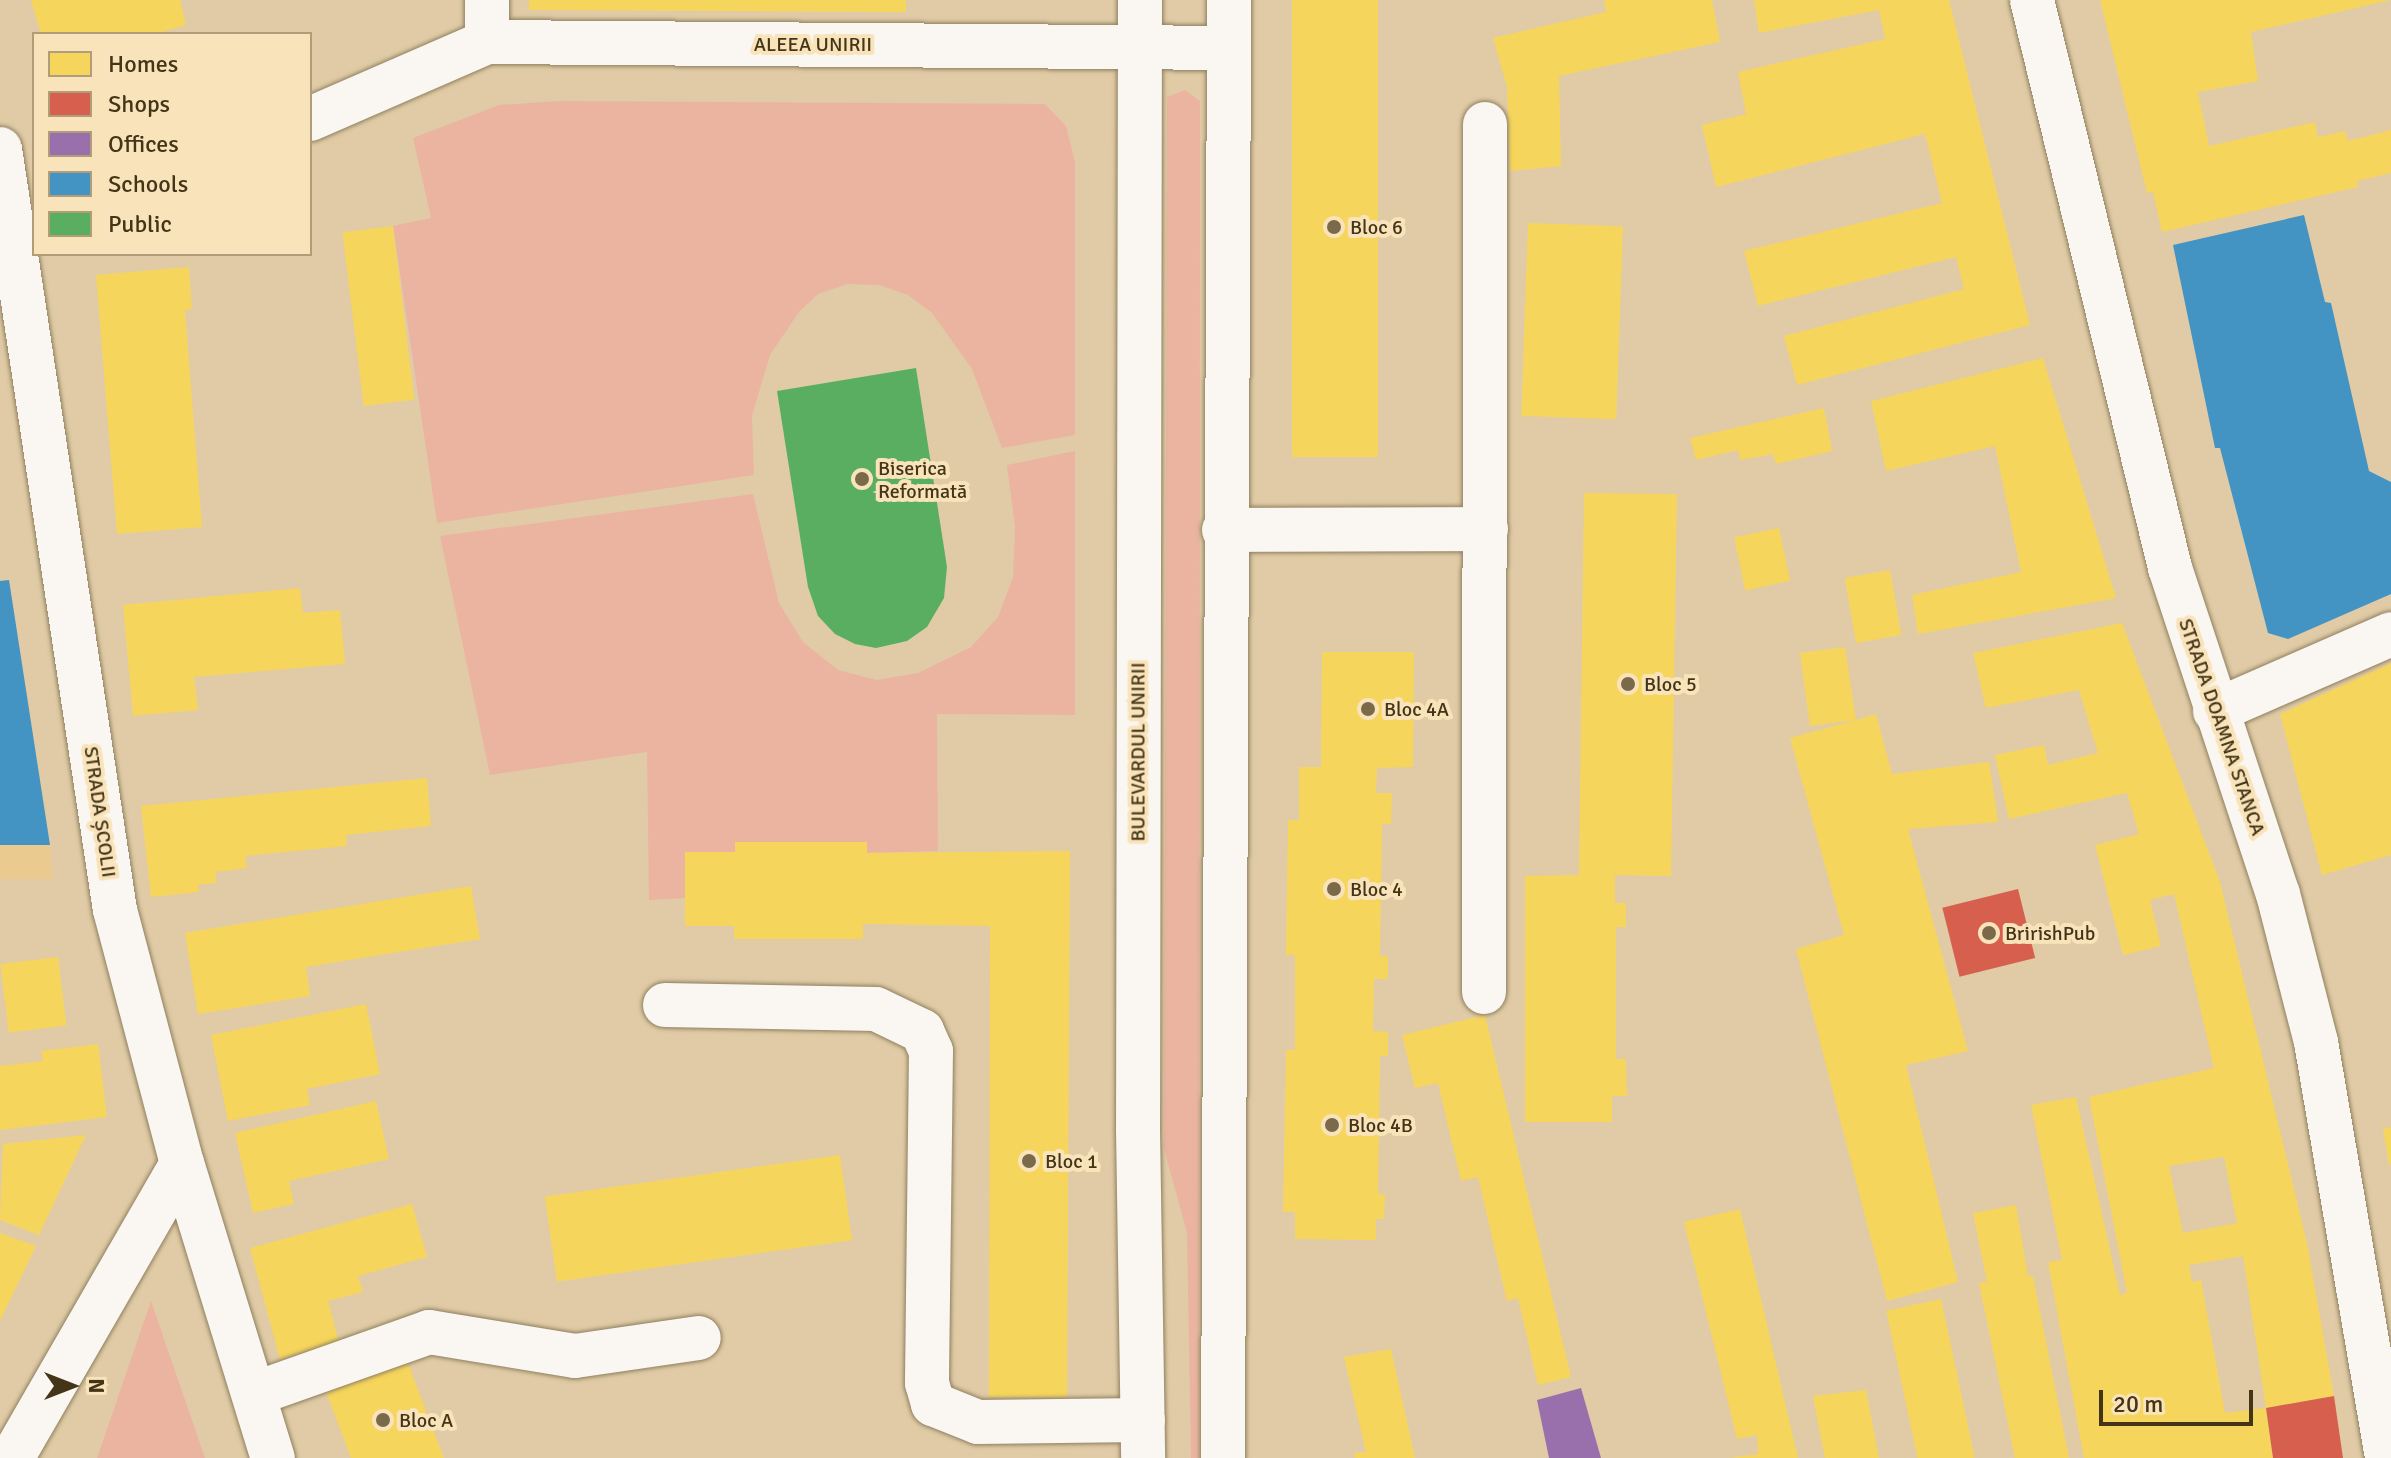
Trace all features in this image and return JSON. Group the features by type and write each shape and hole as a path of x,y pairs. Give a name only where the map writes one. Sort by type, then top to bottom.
{"street":[{"name":"BULEVARDUL UNIRII","path":"1140,0 1138,1113 1143,1439"},
{"path":"1223,1458 1224,530 1229,0"},
{"name":"STRADA DOAMNA STANCA","path":"2032,0 2170,568 2278,894 2316,1042 2387,1458"},
{"name":"ALEEA UNIRII","path":"312,118 487,21 1139,46"},
{"path":"1139,46 1229,48"},
{"path":"1484,992 1485,124"},
{"name":"STRADA ȘCOLII","path":"0,149 25,238 26,298 109,877 182,1163 273,1458"},
{"path":"1224,530 1486,529"},
{"path":"2215,711 2391,634"},
{"path":"665,1005 876,1009 922,1031 931,1051 927,1383 933,1404 978,1422 1143,1439"},
{"path":"12,1458 182,1163"},
{"path":"254,1394 429,1332 575,1356 699,1338"}],"shaded area":[{"path":"1185,90 1200,101 1199,1458 1191,1458 1187,1233 1164,1149 1167,97"},
{"path":"558,101 1045,104 1066,126 1075,162 1075,435 1002,448 972,369 932,313 908,295 879,285 847,284 818,294 799,312 770,355 752,416 754,475 437,523 393,226 431,218 413,138 499,105"},
{"path":"1075,451 1075,715 937,714 938,851 867,853 867,842 736,842 735,852 685,852 685,898 649,900 647,752 490,775 440,536 753,494 779,603 803,642 838,670 877,680 918,673 971,647 998,617 1013,577 1015,527 1007,465"},
{"path":"9,580 53,879 0,879 0,581"},
{"path":"151,1301 205,1458 97,1458"}],"building: Homes":[{"path":"31,0 180,0 186,25 162,32 40,32"},
{"path":"529,0 906,0 906,12 529,10"},
{"name":"Bloc 6","path":"1292,0 1378,0 1378,457 1292,457"},
{"path":"1604,0 1712,0 1720,42 1559,76 1561,166 1510,171 1507,87 1493,38 1606,12"},
{"path":"1754,0 1949,0 2030,325 1797,385 1784,336 1964,289 1956,257 1758,306 1744,251 1942,203 1925,134 1716,187 1702,125 1746,114 1738,72 1885,39 1879,10 1759,33"},
{"path":"2100,0 2391,0 2251,32 2258,81 2198,92 2209,146 2315,122 2318,137 2345,131 2348,141 2391,130 2391,173 2357,181 2358,187 2162,232 2153,192 2147,193"},
{"path":"1528,223 1623,226 1616,419 1521,416"},
{"path":"393,226 414,400 364,406 342,232"},
{"path":"189,267 192,309 185,310 202,527 117,534 96,275"},
{"path":"2043,358 2116,598 1918,634 1912,595 2021,572 1995,446 1886,471 1871,401"},
{"path":"1824,408 1832,451 1776,464 1773,454 1740,460 1738,450 1696,460 1690,438"},
{"name":"Bloc 5","path":"1584,493 1677,494 1671,876 1615,875 1615,903 1626,903 1626,927 1616,927 1616,1059 1626,1059 1627,1096 1612,1096 1612,1122 1525,1122 1525,876 1579,875"},
{"path":"1779,528 1790,581 1745,590 1734,538"},
{"path":"1890,570 1901,635 1856,643 1845,578"},
{"path":"300,588 303,613 340,610 345,664 194,677 198,710 133,716 123,605"},
{"path":"2122,623 2220,882 2307,1243 2334,1396 2266,1408 2273,1458 2084,1458 2048,1262 2062,1260 2031,1105 2076,1097 2120,1295 2127,1293 2089,1097 2214,1068 2174,894 2150,900 2161,946 2123,955 2095,845 2139,834 2127,793 2009,819 1995,755 2044,745 2048,765 2098,753 2079,690 1986,708 1973,653","holes":["2224,1157 2237,1223 2183,1233 2169,1166","2243,1256 2266,1408 2225,1413 2201,1280 2192,1282 2189,1265"]},
{"path":"1845,647 1856,720 1810,726 1800,653"},
{"path":"1322,652 1414,652 1413,767 1377,768 1376,793 1392,793 1391,824 1382,824 1380,956 1388,956 1388,979 1374,979 1373,1031 1388,1032 1388,1056 1380,1056 1378,1194 1385,1194 1384,1219 1376,1219 1376,1240 1295,1239 1295,1212 1283,1212 1286,1050 1295,1050 1295,955 1286,955 1288,820 1299,820 1299,767 1321,767"},
{"path":"2391,663 2391,855 2322,875 2280,714"},
{"path":"1876,714 1892,774 1989,762 1998,822 1908,829 1968,1051 1906,1065 1958,1282 1887,1301 1796,949 1844,935 1790,738"},
{"path":"427,778 431,826 346,835 347,846 245,856 247,868 216,872 216,883 198,885 199,892 151,897 141,806"},
{"path":"735,842 867,842 867,853 1070,851 1067,1397 989,1397 990,926 863,924 863,939 734,939 734,926 685,926 685,852 735,852"},
{"path":"471,886 480,939 306,967 310,996 198,1014 185,933"},
{"path":"58,957 66,1025 9,1033 0,964"},
{"path":"366,1004 380,1074 307,1089 310,1105 228,1121 211,1035"},
{"path":"1485,1015 1571,1377 1538,1385 1518,1298 1507,1301 1478,1177 1461,1181 1438,1083 1415,1088 1402,1035"},
{"path":"98,1044 107,1117 0,1130 0,1066 43,1061 41,1051"},
{"path":"376,1101 389,1159 289,1181 294,1204 253,1213 235,1133"},
{"path":"2391,1127 2391,1165 2389,1165 2383,1129"},
{"path":"86,1135 39,1235 0,1220 3,1144"},
{"path":"840,1155 852,1240 557,1282 545,1196"},
{"path":"412,1204 427,1257 358,1276 363,1292 328,1301 339,1342 280,1359 250,1248"},
{"path":"2016,1205 2028,1276 2033,1276 2069,1458 2015,1458 1979,1283 1987,1282 1973,1213"},
{"path":"1740,1209 1798,1458 1728,1458 1758,1454 1757,1435 1737,1439 1684,1222"},
{"path":"0,1233 36,1246 0,1321"},
{"path":"1941,1299 1975,1457 1918,1458 1886,1311"},
{"name":"Bloc A","path":"402,1348 444,1458 351,1458 322,1381"},
{"path":"1391,1349 1415,1458 1355,1458 1354,1453 1366,1452 1344,1357"},
{"path":"1866,1390 1879,1458 1825,1458 1813,1396"}],"building: Shops":[{"name":"BririshPub","path":"2018,889 2035,958 1959,977 1942,908"},
{"path":"2334,1396 2343,1458 2273,1458 2266,1408"}],"building: Offices":[{"path":"1581,1388 1601,1458 1549,1458 1537,1400"}],"building: Schools":[{"path":"2304,215 2325,302 2331,303 2369,471 2391,482 2391,594 2288,639 2268,633 2220,448 2215,448 2173,245"},
{"path":"9,580 50,845 0,845 0,581"}],"building: Public":[{"name":"Biserica Reformată","path":"916,368 947,567 944,598 927,627 907,641 876,648 855,644 835,634 818,616 808,587 777,391"}],"place":[{"name":"Bloc 6","path":"1334,227"},
{"name":"Biserica Reformată","path":"862,479"},
{"name":"Bloc 5","path":"1628,684"},
{"name":"Bloc 4A","path":"1368,709"},
{"name":"Bloc 4","path":"1334,889"},
{"name":"BririshPub","path":"1989,933"},
{"name":"Bloc 4B","path":"1332,1125"},
{"name":"Bloc 1","path":"1029,1161"},
{"name":"Bloc A","path":"383,1420"}]}
